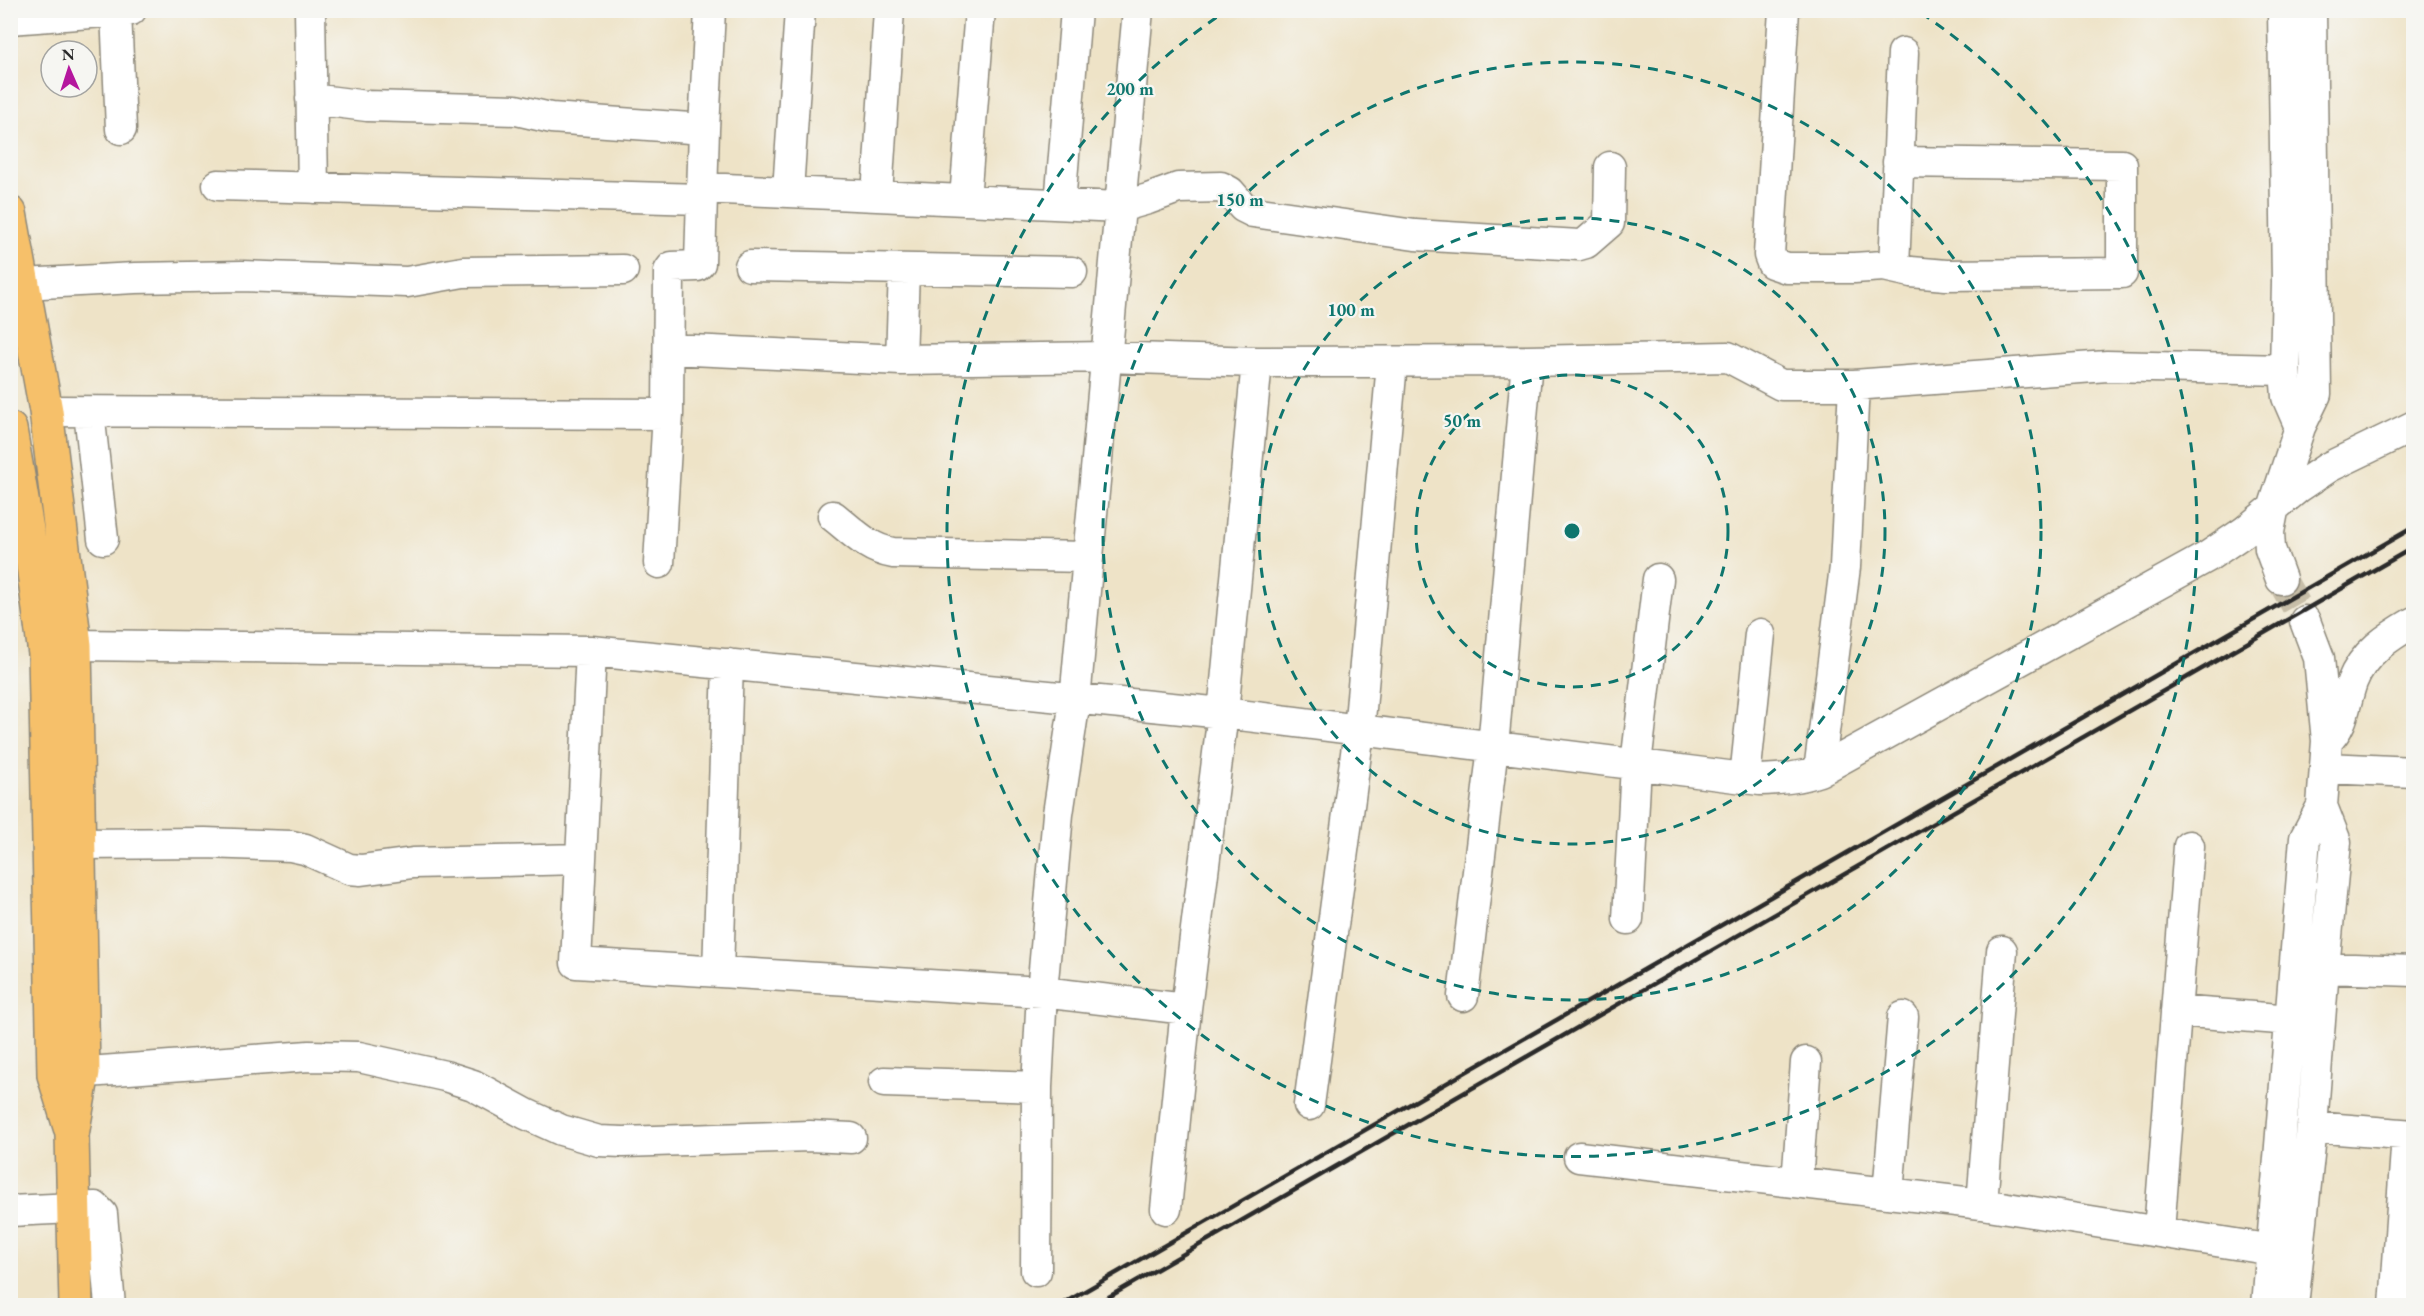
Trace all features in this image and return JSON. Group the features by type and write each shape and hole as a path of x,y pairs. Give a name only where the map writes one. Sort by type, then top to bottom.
{"main road":[{"path":"10,213 46,411 75,645 79,844 68,1074"},
{"path":"10,429 33,565 45,654 72,1135 76,1305"}],"street":[{"path":"310,10 312,188"},
{"path":"659,563 668,414 670,268 697,266 700,263 710,10"},
{"path":"788,191 800,10"},
{"path":"877,195 889,10"},
{"path":"964,199 980,10"},
{"path":"1060,204 1076,10"},
{"path":"1036,1271 1037,1088 1042,992 1058,814 1075,700 1138,10"},
{"path":"1784,10 1769,255 1772,263 1787,268 1884,266 1946,275 2122,273 2122,165 1898,162"},
{"path":"2283,10 2287,282 2285,370 2287,397 2300,427"},
{"path":"2281,579 2270,549 2269,532 2274,506 2300,427 2316,394 2311,10"},
{"path":"10,19 124,11 121,129"},
{"path":"1894,268 1903,53"},
{"path":"311,99 367,106 516,110 551,118 704,129"},
{"path":"218,185 702,193 788,191 1120,207 1178,188 1221,188 1230,192 1243,207 1253,212 1415,235 1583,244 1609,223 1610,167"},
{"path":"750,266 1072,272"},
{"path":"901,360 904,269"},
{"path":"23,284 135,278 242,276 407,282 464,272 623,270"},
{"path":"670,350 901,360 1106,357 1257,362 1392,363 1728,357 1782,385 1854,385 2107,366 2285,370"},
{"path":"1463,996 1492,747 1527,361"},
{"path":"1166,1209 1186,1009 1223,713 1257,362"},
{"path":"1309,1105 1359,731 1392,363"},
{"path":"1819,771 1845,567 1854,385"},
{"path":"46,411 668,414"},
{"path":"89,412 103,539"},
{"path":"75,645 591,651 1223,713 1745,778 1785,779 1803,777 1819,771 2207,557 2244,532 2274,506 2329,467 2414,426"},
{"path":"54,477 96,473"},
{"path":"833,516 869,545 881,551 1088,557"},
{"path":"1628,919 1636,764 1658,579"},
{"path":"2267,1305 2292,1020 2305,838 2322,806 2327,754 2319,658 2305,621"},
{"path":"2327,754 2340,725 2352,682 2360,666 2376,646 2414,622"},
{"path":"1745,778 1760,634"},
{"path":"591,651 576,963 1042,992 1186,1009"},
{"path":"718,972 728,664"},
{"path":"2327,754 2414,772"},
{"path":"2293,1305 2312,1127 2336,842 2322,806"},
{"path":"79,844 205,843 291,846 305,849 349,869 362,870 413,863 581,859"},
{"path":"2159,1231 2189,846"},
{"path":"1982,1204 2002,951"},
{"path":"2324,968 2414,971"},
{"path":"2176,1011 2292,1020"},
{"path":"1888,1193 1903,1017"},
{"path":"68,1074 309,1056 359,1057 445,1076 472,1085 561,1130 599,1141 623,1143 810,1136 851,1138"},
{"path":"1797,1182 1806,1062"},
{"path":"884,1082 1037,1088"},
{"path":"2312,1127 2410,1135 2395,1305"},
{"path":"1579,1157 1982,1204 2273,1250"},
{"path":"10,1211 95,1206 102,1214 110,1305"}],"tunnel":[{"path":"2281,579 2305,621"}],"railway":[{"path":"1059,1306 2414,527"},
{"path":"1093,1306 2414,547"}]}
